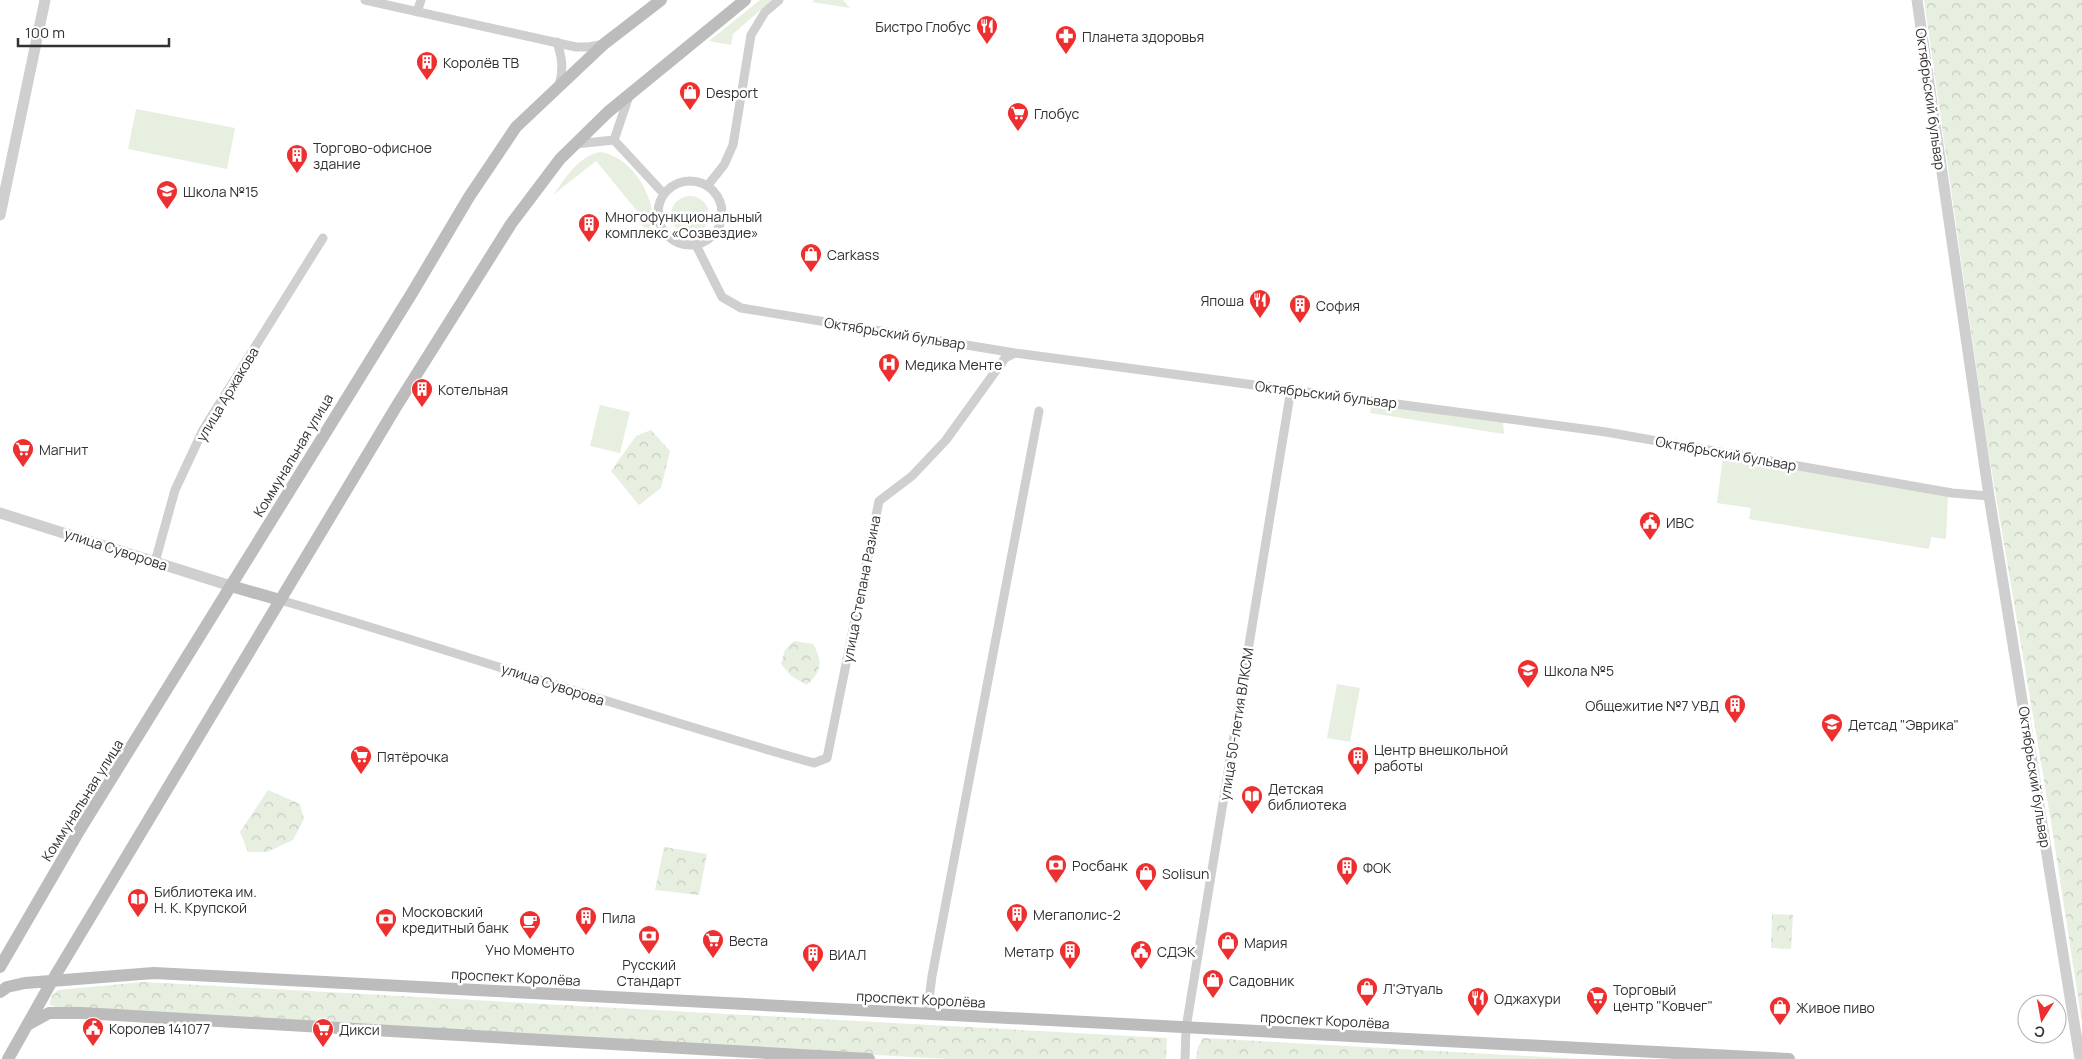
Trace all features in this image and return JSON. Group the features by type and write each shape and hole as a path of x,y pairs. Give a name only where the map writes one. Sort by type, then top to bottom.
{"main road":[{"name":"Коммунальная улица","path":"0,967 79,831 412,293 469,197 516,127 559,84 604,44 661,0"},
{"path":"8,1059 52,981 280,600 511,224 560,159 575,144 631,92 745,0"},
{"path":"231,586 280,600"},
{"name":"проспект Королёва","path":"0,992 16,985 154,973 1788,1059"},
{"path":"29,1024 49,1013 82,1013 869,1059"}],"street":[{"path":"0,215 45,0"},
{"path":"365,0 557,42 589,47 604,44"},
{"path":"417,12 421,0"},
{"path":"708,185 724,165 733,145 751,36 765,12 779,0"},
{"name":"Октябрьский бульвар","path":"1916,0 1989,496 2080,1059"},
{"path":"557,42 562,59 562,73 559,84"},
{"path":"614,140 631,92"},
{"path":"575,144 614,140"},
{"path":"614,140 664,194"},
{"path":"689,180 708,185 719,198 722,217 717,231 710,238 696,245 685,244 673,239 664,230 659,219 659,206 664,194 672,186 689,180"},
{"name":"улица Аржакова","path":"155,562 175,490 203,430 323,238"},
{"name":"Октябрьский бульвар","path":"696,245 722,297 741,308 1015,353 1606,432 1952,493 1989,496"},
{"name":"улица Степана Разина","path":"827,758 879,502 912,476 940,446 1005,358 1015,353"},
{"name":"улица 50-летия ВЛКСМ","path":"1185,1059 1186,1028 1291,389"},
{"path":"927,1014 932,976 1039,412"},
{"name":"улица Суворова","path":"0,513 231,586"},
{"name":"улица Суворова","path":"280,600 392,632 734,740 814,763 827,758"}],"green space":[{"path":"760,0 772,0 733,34 731,45 709,41"},
{"path":"814,0 843,0 850,8 812,2"},
{"path":"1924,0 2082,0 2082,1023 2052,828 1988,449"},
{"path":"136,109 235,128 227,169 128,149"},
{"path":"600,152 622,161 640,181 651,206 653,219 651,231 646,230 638,220 642,217 596,161 553,195 578,163"},
{"path":"690,196 697,197 703,202 708,208 708,222 703,228 697,233 690,234 683,233 677,228 672,222 671,215 672,208 677,202 683,197"},
{"path":"1372,403 1503,420 1504,434 1370,413"},
{"path":"600,405 630,412 620,453 590,446"},
{"path":"651,430 670,451 661,488 639,505 611,471 636,436"},
{"path":"1723,456 1948,495 1946,539 1931,537 1929,549 1749,519 1751,508 1717,503"},
{"path":"794,641 813,644 818,656 818,671 807,685 791,676 781,664 785,650"},
{"path":"1337,684 1360,688 1350,742 1327,738"},
{"path":"268,790 300,804 304,819 293,840 267,852 248,852 240,832"},
{"path":"664,847 707,854 699,895 655,890"},
{"path":"1772,914 1793,915 1791,949 1771,948"},
{"path":"144,982 1167,1038 1166,1059 946,1059 57,1008 49,1004 52,996 58,990"},
{"path":"1203,1038 1581,1059 1196,1059 1198,1047"}],"place":[{"name":"Бистро Глобус","path":"987,45"},
{"name":"Планета здоровья","path":"1066,55"},
{"name":"Королёв ТВ","path":"427,81"},
{"name":"Desport","path":"690,111"},
{"name":"Глобус","path":"1018,132"},
{"name":"Торгово-офисное здание","path":"297,174"},
{"name":"Школа №15","path":"167,210"},
{"name":"Многофункциональный комплекс «Созвездие»","path":"589,243"},
{"name":"Carkass","path":"811,273"},
{"name":"Япоша","path":"1260,319"},
{"name":"София","path":"1300,324"},
{"name":"Медика Менте","path":"889,383"},
{"name":"Котельная","path":"422,408"},
{"name":"Магнит","path":"23,468"},
{"name":"ИВС","path":"1650,541"},
{"name":"Школа №5","path":"1528,689"},
{"name":"Общежитие №7 УВД","path":"1735,724"},
{"name":"Детсад \"Эврика\"","path":"1832,743"},
{"name":"Пятёрочка","path":"361,775"},
{"name":"Центр внешкольной работы","path":"1358,776"},
{"name":"Детская библиотека","path":"1252,815"},
{"name":"Росбанк","path":"1056,884"},
{"name":"ФОК","path":"1347,886"},
{"name":"Solisun","path":"1146,892"},
{"name":"Библиотека им. Н. К. Крупской","path":"138,918"},
{"name":"Мегаполис-2","path":"1017,933"},
{"name":"Пила","path":"586,936"},
{"name":"Московский кредитный банк","path":"386,938"},
{"name":"Уно Моменто","path":"530,940"},
{"name":"Русский Стандарт","path":"649,955"},
{"name":"Веста","path":"713,959"},
{"name":"Мария","path":"1228,961"},
{"name":"Метатр","path":"1070,970"},
{"name":"СДЭК","path":"1141,970"},
{"name":"ВИАЛ","path":"813,973"},
{"name":"Садовник","path":"1213,999"},
{"name":"Л'Этуаль","path":"1367,1007"},
{"name":"Торговый центр \"Ковчег\"","path":"1597,1016"},
{"name":"Оджахури","path":"1478,1017"},
{"name":"Живое пиво","path":"1780,1026"},
{"name":"Королев 141077","path":"93,1047"},
{"name":"Дикси","path":"323,1048"}]}
